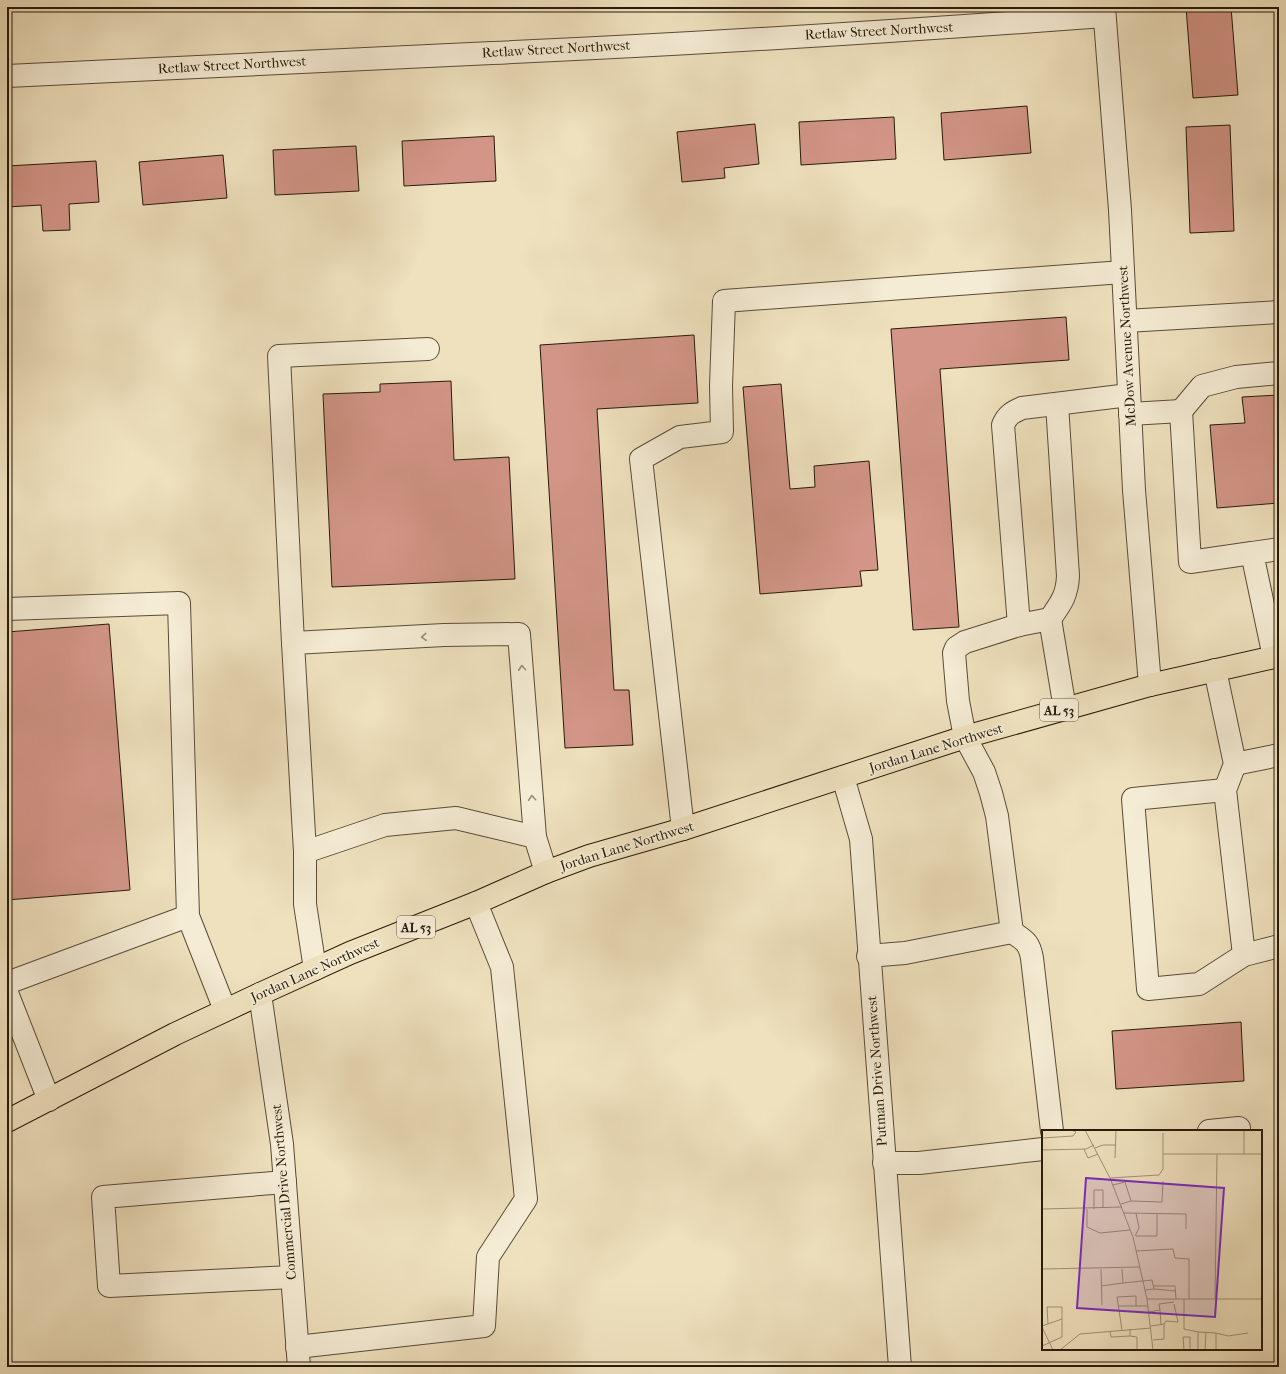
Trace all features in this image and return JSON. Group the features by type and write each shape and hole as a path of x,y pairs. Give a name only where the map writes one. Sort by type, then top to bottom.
{"main road":[{"name":"Jordan Lane Northwest","path":"7,1121 175,1034 260,994 358,950 476,903 546,872 589,856 683,829 965,737 1150,685 1277,657"}],"street":[{"name":"Retlaw Street Northwest","path":"7,76 575,49 936,28 1104,11"},
{"name":"McDow Avenue Northwest","path":"1104,11 1120,210 1134,490 1150,685"},
{"path":"683,829 641,459 680,437 722,432 721,386 724,301 1123,272"},
{"path":"1126,320 1279,312"},
{"path":"315,969 304,904 305,852 279,356 428,348"},
{"path":"1279,373 1236,377 1202,386 1181,411 1190,562 1279,549"},
{"path":"1057,404 1068,588 1064,598 1050,620 1065,709"},
{"path":"1019,625 1003,425 1006,418 1013,412 1022,408 1057,404 1130,404 1181,411"},
{"path":"1252,553 1277,657"},
{"path":"7,609 180,602 188,916 225,1010"},
{"path":"1012,932 997,816 984,772 965,737 958,700 954,653 956,648 965,642 1019,625 1050,620"},
{"path":"293,643 444,635 519,634 535,837 546,872"},
{"path":"1215,670 1236,764 1225,790 1244,955"},
{"path":"1236,764 1279,755"},
{"name":"Putman Drive Northwest","path":"843,777 861,839 868,956 900,1367"},
{"path":"1225,790 1133,799 1148,989 1199,984 1244,955 1279,946"},
{"path":"305,852 385,825 456,818 535,837"},
{"path":"298,1357 484,1326 488,1257 526,1199 502,967 476,903"},
{"path":"7,983 188,916"},
{"path":"868,956 905,953 1012,932 1025,941 1030,948 1032,958 1052,1130"},
{"path":"7,993 49,1100"},
{"name":"Commercial Drive Northwest","path":"260,994 282,1144 298,1357"},
{"path":"1219,1130 1239,1128"},
{"path":"884,1163 919,1163 1042,1149"},
{"path":"285,1182 104,1197 109,1286 292,1277"}],"building":[{"path":"1186,7 1231,7 1238,95 1193,98"},
{"path":"1027,106 1031,153 944,160 941,113"},
{"path":"894,117 896,159 801,165 799,122"},
{"path":"755,124 759,164 724,168 725,178 682,182 677,132"},
{"path":"1230,125 1234,231 1190,233 1186,127"},
{"path":"494,136 496,181 404,186 402,141"},
{"path":"356,146 359,191 275,195 273,150"},
{"path":"223,155 227,198 143,205 139,162"},
{"path":"96,161 99,202 69,204 70,230 43,231 41,205 7,207 7,166"},
{"path":"1066,317 1069,360 940,369 959,627 913,630 891,329"},
{"path":"694,335 698,403 597,409 614,690 629,690 633,745 565,748 540,345"},
{"path":"451,381 454,460 509,457 515,579 332,587 323,394 380,392 380,384"},
{"path":"781,384 790,489 815,487 814,466 869,461 878,570 860,571 862,586 760,594 743,387"},
{"path":"1279,395 1279,503 1217,508 1210,425 1245,423 1242,397"},
{"path":"109,624 130,890 7,900 7,632"},
{"path":"1241,1022 1244,1081 1116,1089 1112,1031"}]}
